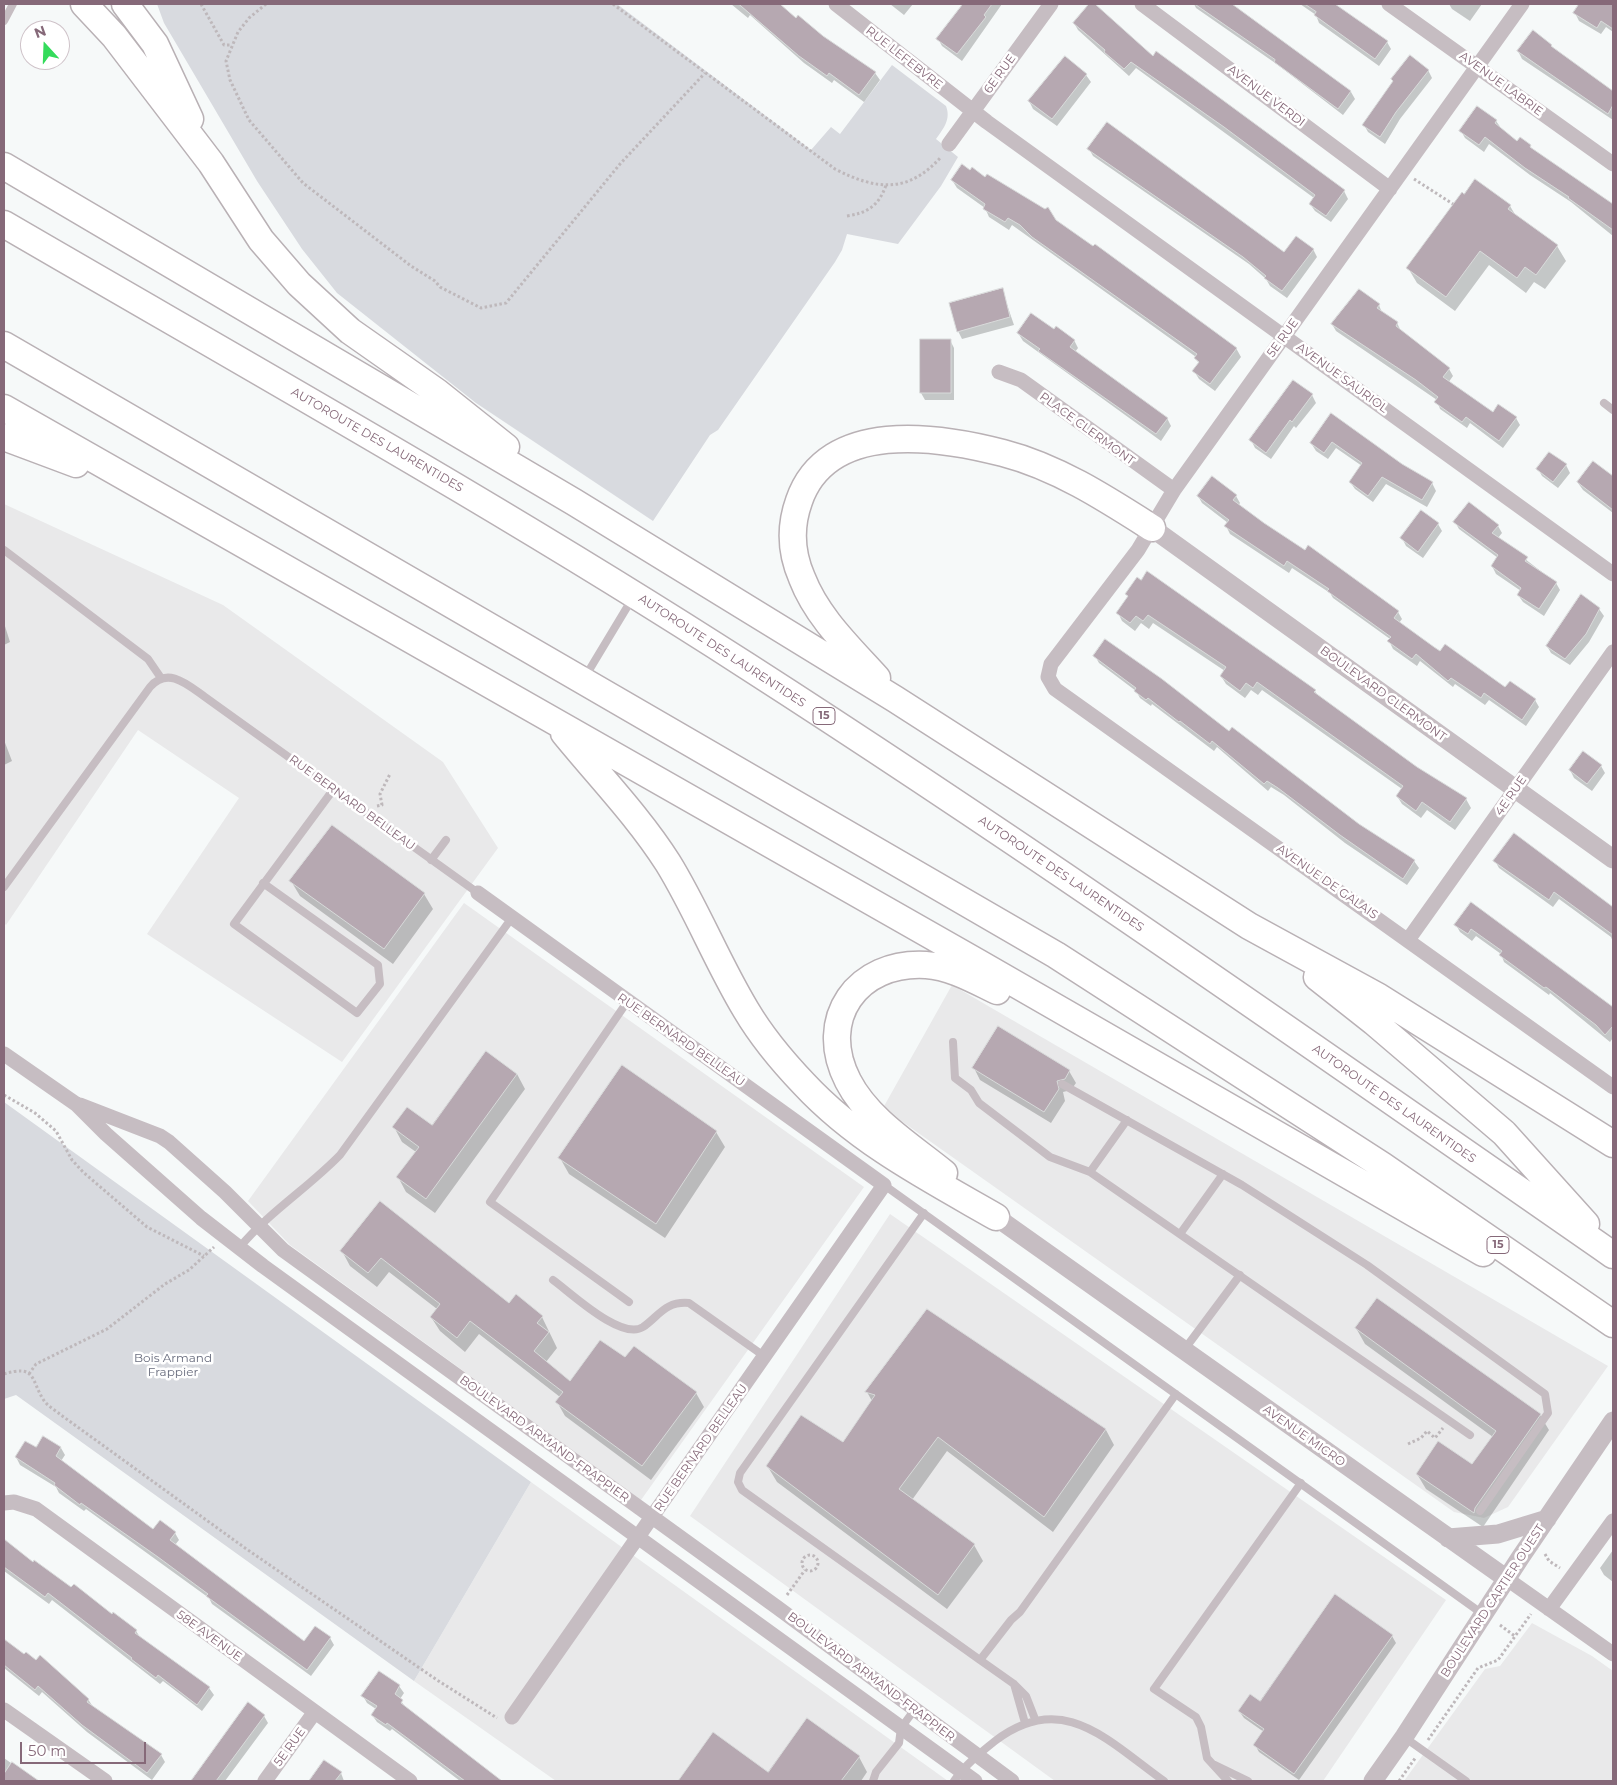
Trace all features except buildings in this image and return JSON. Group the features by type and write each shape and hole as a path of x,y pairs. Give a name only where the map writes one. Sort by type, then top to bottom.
{"highway":[{"path":"84,4 114,36 211,163 261,240 318,304 373,348 437,392 574,502"},
{"path":"124,4 155,44 211,163"},
{"path":"4,166 574,502 895,699 1250,926 1379,997 1613,1144"},
{"name":"AUTOROUTE DES LAURENTIDES","path":"4,224 468,494 744,664 991,826 1613,1254"},
{"name":"15","path":"4,345 982,911 1088,975 1383,1166 1613,1325"},
{"path":"4,408 554,720 1367,1188 1613,1325"},
{"path":"4,437 158,495"},
{"path":"895,699 822,616 805,586 796,562 793,529 801,495 815,472 836,455 863,443 883,440 929,441 987,450 1030,462 1058,473 1152,528"},
{"path":"554,720 658,848 676,877 747,1012 768,1043 792,1072 826,1106 869,1140 899,1161 996,1217"},
{"path":"1250,926 1351,1004 1504,1133 1613,1254"},
{"path":"996,1217 885,1125 856,1094 842,1069 837,1041 840,1015 850,996 864,981 890,968 912,965 938,967 966,976 1126,1048"}],"street":[{"name":"RUE LEFEBVRE","path":"836,4 972,111"},
{"name":"6E RUE","path":"946,150 972,111 1051,4"},
{"name":"AVENUE VERDI","path":"1142,4 1390,189"},
{"name":"AVENUE LABRIE","path":"1389,4 1613,164"},
{"name":"5E RUE","path":"1047,674 1076,628 1108,592 1152,528 1174,490 1522,4"},
{"name":"AVENUE SAURIOL","path":"972,111 1613,574"},
{"name":"PLACE CLERMONT","path":"999,372 1021,380 1174,490"},
{"name":"BOULEVARD CLERMONT","path":"1152,528 1613,859"},
{"name":"4E RUE","path":"1408,940 1613,652"},
{"name":"AVENUE DE GALAIS","path":"1047,674 1054,689 1613,1087"},
{"name":"RUE BERNARD BELLEAU","path":"478,893 511,919 884,1185 639,1538 512,1717"},
{"name":"BOULEVARD ARMAND-FRAPPIER","path":"4,1054 76,1104 106,1134 201,1218 239,1248 901,1728 958,1776 975,1781"},
{"name":"BOULEVARD ARMAND-FRAPPIER","path":"76,1104 160,1136 169,1142 225,1192 283,1250 1012,1781"},
{"name":"AVENUE MICRO","path":"996,1217 1613,1654"},
{"name":"BOULEVARD CARTIER OUEST","path":"1373,1781 1613,1421"},
{"name":"58E AVENUE","path":"4,1503 14,1502 36,1509 410,1781"},
{"path":"1448,1538 1498,1534 1547,1519"},
{"path":"1549,1609 1613,1521"},
{"path":"4,1710 105,1781"},
{"name":"5E RUE","path":"265,1781 314,1713"}],"lane":[{"path":"4,21 13,4"},
{"path":"1604,403 1613,410"},
{"path":"4,550 148,659 161,678 150,687 4,887"},
{"path":"582,680 634,595"},
{"name":"RUE BERNARD BELLEAU","path":"161,678 168,677 182,681 478,893"},
{"path":"263,883 378,965 380,984 357,1013 234,924 263,883 332,790"},
{"path":"432,860 446,840"},
{"path":"239,1248 258,1226 314,1181 340,1155 511,919"},
{"path":"627,1002 490,1202 629,1302"},
{"path":"953,1042 955,1078 971,1090 980,1103 1050,1157 1090,1172 1470,1435"},
{"path":"1062,1084 1223,1174 1367,1265 1545,1394 1548,1413 1480,1512"},
{"path":"1090,1172 1127,1120"},
{"path":"1180,1234 1223,1174"},
{"path":"884,1185 1484,1616"},
{"path":"924,1213 740,1473 738,1482 742,1490 1014,1684 1026,1696 1035,1720"},
{"path":"1184,1350 1240,1275"},
{"path":"554,1280 608,1321 631,1329 643,1326 664,1309 679,1303 689,1303 764,1356"},
{"path":"980,1660 1011,1620 1020,1612 1176,1394"},
{"path":"1228,1781 1207,1758 1201,1726 1196,1717 1154,1689 1301,1483"},
{"path":"1014,1684 1025,1723"},
{"path":"873,1781 876,1772 899,1743 901,1728 915,1709"},
{"path":"958,1776 976,1756 1010,1731 1035,1720 1061,1719 1081,1725 1164,1781"},
{"path":"1404,1737 1466,1781"},
{"path":"1213,1764 1248,1781"}],"path":[{"path":"201,4 224,45 231,45"},
{"path":"266,4 249,18 231,45 226,68 236,95 249,120 303,183 341,214 367,232 374,240 440,286 481,308 506,303 620,164 705,73"},
{"path":"613,4 835,169 864,182 899,185 916,178 946,150"},
{"path":"1414,178 1453,204"},
{"path":"847,216 866,212 872,208 882,196 886,185"},
{"path":"374,807 382,805 380,794 390,774"},
{"path":"4,1095 35,1113 56,1131 72,1160 83,1172 147,1227 204,1256"},
{"path":"29,1374 36,1364 107,1329 160,1288 189,1270 220,1242"},
{"path":"4,1374 14,1370 29,1374 37,1383 42,1398 47,1404 245,1548 484,1711 502,1719 512,1717"},
{"path":"1408,1444 1421,1438 1427,1432 1435,1438 1449,1420"},
{"path":"1544,1554 1557,1567"},
{"path":"814,1557 817,1561 817,1567 812,1571 805,1570 802,1564 804,1558 814,1557"},
{"path":"786,1597 805,1570"},
{"name":"BOULEVARD CARTIER OUEST","path":"1427,1741 1478,1668 1498,1660 1528,1620"},
{"path":"1500,1625 1516,1637"},
{"path":"1399,1781 1415,1758"}],"shaded area":[{"path":"4,504 223,605 443,762 498,848 342,1062 147,934 239,798 138,730 6,925 4,923"},
{"path":"464,903 864,1187 641,1500 290,1245 248,1201"},
{"path":"952,985 1608,1366 1508,1507 1484,1518 1454,1512 883,1108"},
{"path":"890,1214 1446,1600 1323,1781 1055,1781 690,1516"},
{"path":"531,1482 948,1781 556,1781 414,1681"},
{"path":"1532,1623 1592,1656 1613,1671 1613,1781 1404,1781 1485,1669 1500,1666"}],"green space":[{"path":"157,4 617,4 811,150 831,127 840,134 892,65 946,106 947,119 936,139 958,157 941,186 898,244 847,234 842,250 835,262 718,430 710,435 653,521 476,403 337,293 302,249 257,181 164,23"},
{"name":"Bois Armand Frappier","path":"4,1102 531,1482 414,1681 16,1395 4,1399"}]}
